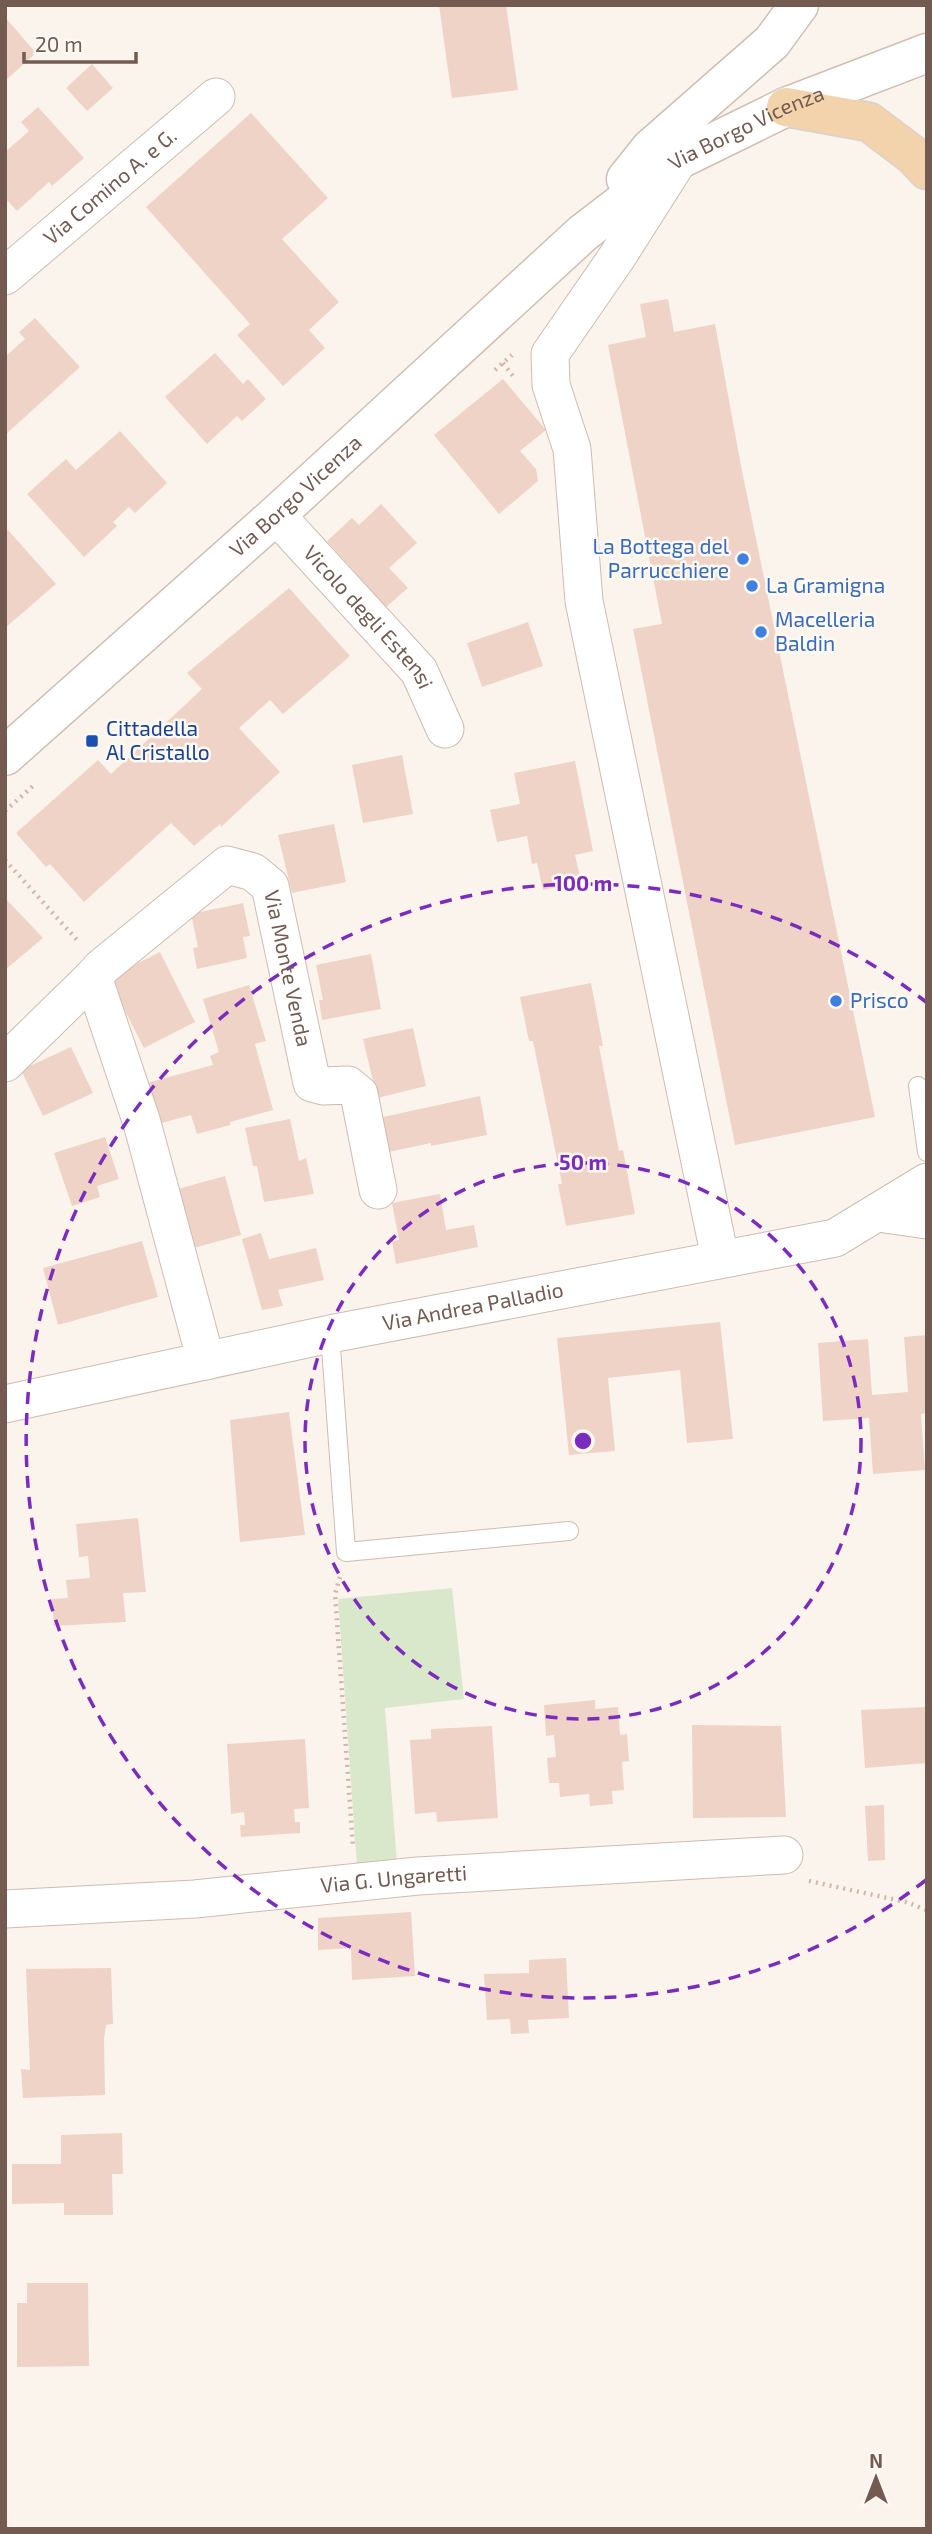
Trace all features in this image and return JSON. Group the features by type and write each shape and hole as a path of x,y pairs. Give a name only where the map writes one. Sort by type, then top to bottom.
{"main road":[{"path":"786,107 869,122 914,156 927,170"}],"street":[{"name":"Via Borgo Vicenza","path":"583,233 650,149 772,42 799,5"},
{"name":"Via Borgo Vicenza","path":"5,756 276,515 583,233 678,160 786,107 927,53"},
{"name":"Via Comino A. e G.","path":"5,276 216,97"},
{"path":"678,160 617,257 550,354 551,385 572,449 584,601 720,1258"},
{"name":"Vicolo degli Estensi","path":"276,515 419,671 445,729"},
{"name":"Via Monte Venda","path":"5,1063 98,972 227,865 253,872 270,886 312,1083 323,1086 348,1085 359,1094 378,1190"},
{"path":"98,972 206,1361"},
{"name":"Via Andrea Palladio","path":"5,1404 330,1334 835,1238 927,1182"},
{"path":"878,1213 927,1220"},
{"name":"Via G. Ungaretti","path":"5,1909 195,1899 418,1876 784,1855"}],"lane":[{"path":"918,1086 926,1143"},
{"path":"330,1334 346,1552 569,1531"}],"path":[{"path":"5,860 98,972"},
{"path":"346,1552 335,1594 355,1882"},
{"path":"784,1855 799,1879 906,1902 927,1910"}],"green space":[{"path":"452,1588 464,1699 385,1708 397,1864 357,1867 338,1599"}],"building":[{"path":"439,5 506,5 518,90 452,98"},
{"path":"5,17 36,53 5,81"},
{"path":"92,64 113,88 87,111 66,88"},
{"path":"38,107 84,158 52,186 49,182 17,211 5,198 5,152 29,131 21,122"},
{"path":"251,113 328,198 282,239 339,302 309,330 325,348 283,386 237,335 250,324 146,207"},
{"path":"668,299 674,332 715,324 742,471 875,1117 735,1145 633,629 662,624 608,345 646,337 640,304"},
{"path":"35,318 80,367 5,435 5,357 25,339 19,332"},
{"path":"215,353 243,384 248,379 266,399 242,421 237,416 207,444 165,397"},
{"path":"503,379 546,430 520,451 536,469 538,481 499,514 434,435"},
{"path":"120,431 167,483 135,513 129,507 113,522 117,526 84,557 27,494 66,459 76,470"},
{"path":"381,504 417,543 389,568 408,588 386,607 327,541 352,518 359,525"},
{"path":"8,530 56,584 5,628 5,531"},
{"path":"289,588 350,656 283,714 270,700 239,728 280,772 221,827 220,824 194,846 171,823 84,902 50,864 46,867 16,833 98,760 111,774 202,689 187,673"},
{"path":"528,622 543,666 482,687 467,643"},
{"path":"402,755 413,814 363,823 352,765"},
{"path":"575,761 593,851 575,855 581,882 543,890 537,863 532,864 527,836 497,842 490,810 520,804 514,773"},
{"path":"334,824 346,882 292,893 278,835"},
{"path":"5,898 43,938 5,970"},
{"path":"243,903 250,936 243,937 247,958 197,969 193,948 198,947 191,914"},
{"path":"160,952 195,1022 144,1048 108,978"},
{"path":"371,954 381,1009 322,1020 319,1000 323,1000 316,965"},
{"path":"591,983 603,1046 599,1046 619,1151 623,1150 635,1214 566,1226 558,1184 562,1184 533,1041 529,1041 520,997"},
{"path":"249,985 266,1041 255,1044 273,1110 197,1134 191,1115 158,1124 147,1083 213,1065 210,1056 219,1052 203,999"},
{"path":"413,1028 426,1086 377,1098 363,1039"},
{"path":"71,1047 93,1093 43,1116 21,1070"},
{"path":"480,1096 487,1135 374,1155 369,1120"},
{"path":"290,1119 299,1161 306,1158 314,1194 264,1202 257,1166 253,1166 245,1128"},
{"path":"105,1137 119,1179 97,1186 100,1197 72,1206 54,1153"},
{"path":"225,1176 241,1235 190,1249 174,1190"},
{"path":"440,1194 446,1230 474,1225 478,1247 396,1264 392,1241 399,1240 392,1203"},
{"path":"261,1233 269,1259 316,1248 324,1280 278,1290 283,1306 262,1310 242,1239"},
{"path":"142,1241 158,1297 58,1325 43,1268"},
{"path":"720,1322 733,1439 687,1443 680,1370 608,1378 615,1451 569,1455 557,1338"},
{"path":"927,1335 927,1413 921,1414 925,1470 873,1474 869,1418 823,1421 818,1343 868,1339 872,1395 908,1392 904,1337"},
{"path":"289,1412 305,1535 240,1542 230,1420"},
{"path":"138,1518 146,1592 123,1593 126,1622 54,1626 52,1599 68,1598 66,1580 90,1578 88,1556 79,1557 76,1524"},
{"path":"595,1700 595,1709 618,1707 620,1735 627,1734 629,1761 622,1762 624,1790 612,1791 613,1804 590,1806 589,1794 560,1797 559,1783 549,1783 547,1758 556,1757 554,1735 546,1736 544,1705"},
{"path":"927,1707 927,1763 865,1768 861,1710"},
{"path":"692,1725 781,1726 786,1817 693,1818"},
{"path":"492,1726 498,1818 437,1822 436,1812 415,1814 410,1740 431,1739 431,1729"},
{"path":"305,1739 309,1808 294,1809 295,1822 300,1822 300,1833 241,1837 240,1825 245,1825 244,1812 231,1814 227,1744"},
{"path":"884,1805 885,1860 868,1861 865,1806"},
{"path":"411,1912 415,1976 352,1980 351,1948 318,1950 318,1918"},
{"path":"566,1958 569,2018 528,2020 529,2033 511,2034 510,2019 487,2020 484,1974 529,1973 529,1960"},
{"path":"111,1968 113,2024 106,2025 104,2039 105,2095 23,2098 21,2069 30,2070 26,1969"},
{"path":"122,2133 123,2174 112,2174 113,2215 64,2215 64,2203 12,2204 12,2164 61,2164 61,2135"},
{"path":"27,2283 88,2283 89,2366 17,2367 17,2303 27,2303"}],"place":[{"name":"La Bottega del Parrucchiere","path":"743,559"},
{"name":"La Gramigna","path":"752,586"},
{"name":"Macelleria Baldin","path":"761,632"},
{"name":"Cittadella Al Cristallo","path":"92,741"},
{"name":"Prisco","path":"836,1001"}]}
